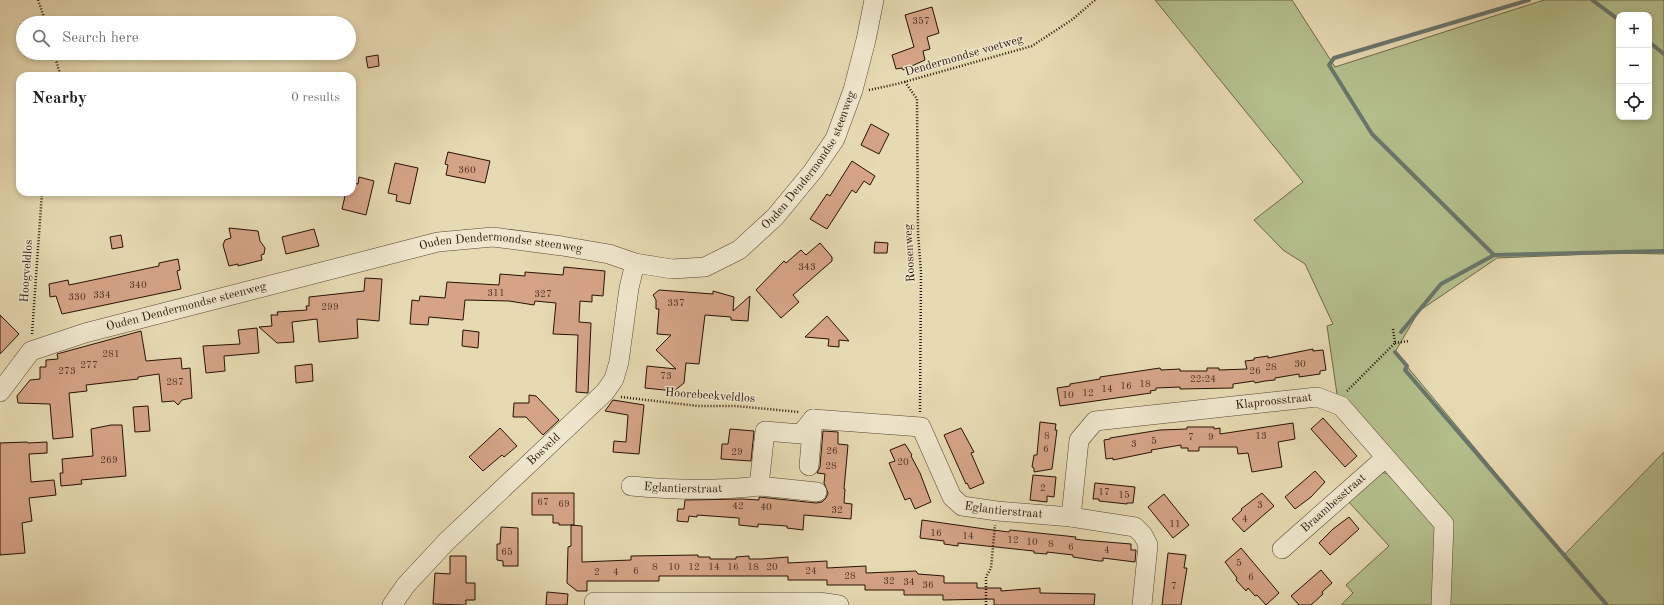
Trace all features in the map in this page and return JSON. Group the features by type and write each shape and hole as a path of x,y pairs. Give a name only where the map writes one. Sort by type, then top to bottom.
{"street":[{"name":"Ouden Dendermondse steenweg","path":"31,351 85,333 438,242 493,237 602,253 635,263 672,268 704,267 739,250 775,217 813,171 835,139 853,90 866,40 874,0"},
{"name":"Bosveld","path":"392,605 406,585 447,541 605,392 614,379 619,362 629,288 635,263"},
{"path":"0,392 31,351"},
{"name":"Klaproosstraat","path":"1071,517 1079,440 1094,421 1317,397 1341,406 1444,524 1441,605"},
{"path":"813,419 921,427"},
{"path":"809,466 813,419"},
{"path":"759,486 765,431 801,434 813,419"},
{"name":"Eglantierstraat","path":"921,427 952,497 962,506 997,511 1071,517 1134,527 1143,535 1148,545 1142,605"},
{"name":"Braambesstraat","path":"1282,549 1385,458"},
{"name":"Eglantierstraat","path":"631,486 691,490 727,490 759,486 817,492"},
{"path":"594,602 644,604 819,602 839,605"}],"path":[{"path":"38,0 44,16"},
{"name":"Dendermondse voetweg","path":"853,90 864,91 905,82 1032,46 1073,19 1095,0"},
{"path":"56,60 59,72"},
{"name":"Roosenweg","path":"905,82 917,99 917,213 921,272 921,427"},
{"name":"Hoogveldlos","path":"31,351 42,196"},
{"path":"1393,329 1395,343"},
{"path":"1337,404 1345,393 1395,343 1409,341"},
{"name":"Hoorebeekveldlos","path":"605,392 618,397 698,406 736,406 804,412 813,419"},
{"path":"986,605 986,577 991,568 997,511"}],"green space":[{"path":"1155,0 1292,0 1335,67 1544,0 1664,0 1664,254 1618,253 1497,258 1419,311 1395,352 1564,555 1664,452 1664,605 1449,605 1450,520 1337,394 1327,326 1333,324 1305,264 1283,250 1254,220 1303,182"},
{"path":"1378,472 1392,474 1437,522 1435,605 1341,605 1353,593 1346,585 1389,546 1348,501"}],"building":[{"path":"932,7 939,33 927,37 930,49 923,51 925,60 903,70 902,68 896,69 892,55 914,47 905,15"},
{"path":"378,55 379,66 368,68 366,57"},
{"path":"871,124 889,134 879,154 861,145"},
{"path":"448,152 490,161 485,183 446,175 448,165 445,164"},
{"path":"852,161 875,176 870,185 864,181 856,193 852,190 827,229 810,219 827,194 830,196"},
{"path":"395,163 418,168 410,204 396,201 397,195 388,193"},
{"path":"359,177 374,181 366,215 342,209 345,196 356,196 356,184 358,184"},
{"path":"229,228 258,231 260,241 265,248 264,254 261,255 262,260 238,266 238,264 229,266 223,245 225,240 231,238"},
{"path":"314,229 319,246 286,254 282,237"},
{"path":"121,235 123,247 112,249 110,237"},
{"path":"875,242 888,243 887,253 874,253"},
{"path":"820,243 832,257 832,261 793,295 799,302 781,318 756,290 784,261 786,263 801,250 806,255"},
{"path":"178,259 180,270 177,271 181,289 62,314 56,296 50,297 49,284 68,280 69,285 159,266 159,263"},
{"path":"564,267 605,271 603,296 592,295 592,302 580,301 579,322 591,323 588,393 576,392 578,335 553,334 556,303 535,301 534,305 509,301 465,300 463,320 429,317 428,325 410,324 412,300 419,301 420,296 445,298 447,282 499,285 500,274 525,276 525,272 563,275"},
{"path":"365,278 382,279 379,321 357,319 358,338 319,342 317,319 292,322 294,342 277,343 259,327 272,326 271,315 278,315 277,312 307,310 306,306 309,306 309,297 364,291"},
{"path":"659,290 713,294 713,291 734,297 733,311 750,296 748,321 731,320 731,317 705,315 699,364 686,363 684,383 674,391 645,388 647,366 676,369 656,350 671,335 657,334 659,309 656,309 656,300 653,295"},
{"path":"0,315 19,334 0,354"},
{"path":"827,316 849,341 839,340 839,347 828,346 829,339 805,337"},
{"path":"257,328 259,353 224,356 225,371 206,373 203,346 240,344 238,330"},
{"path":"463,330 479,332 478,348 462,346"},
{"path":"141,331 146,361 181,358 182,369 190,368 192,398 182,400 178,405 174,401 162,402 159,374 138,377 138,379 86,385 87,391 69,393 73,437 53,439 50,404 18,403 17,396 30,380 40,379 40,367 46,367 46,360 58,359 57,354"},
{"path":"1313,349 1313,351 1323,350 1326,370 1320,371 1320,374 1299,377 1299,374 1275,378 1275,380 1233,384 1233,388 1156,388 1156,390 1150,391 1151,393 1060,406 1057,388 1070,386 1070,384 1100,379 1100,377 1160,368 1161,370 1180,369 1180,371 1207,371 1207,368 1219,368 1219,370 1247,369 1245,361 1254,360 1254,358 1268,356 1268,358"},
{"path":"312,364 313,381 296,383 295,366"},
{"path":"529,395 536,396 559,420 543,435 526,417 513,417 514,403 529,403"},
{"path":"613,400 644,405 639,454 613,452 614,441 626,442 628,415 605,411"},
{"path":"148,406 150,431 135,432 133,407"},
{"path":"1323,418 1357,456 1345,467 1311,429"},
{"path":"1040,422 1056,424 1055,430 1057,430 1052,469 1034,472 1034,468 1032,467 1034,455 1037,455"},
{"path":"1293,423 1295,439 1278,442 1282,467 1252,472 1248,453 1238,454 1237,447 1199,447 1199,451 1188,451 1188,448 1181,448 1181,445 1151,450 1152,452 1113,460 1113,458 1106,459 1104,440 1110,438 1160,430 1187,429 1187,427 1220,428 1220,434"},
{"path":"111,425 122,425 126,476 81,480 82,484 61,486 60,473 63,473 62,459 93,456 91,429"},
{"path":"500,428 517,446 504,457 502,455 483,471 469,457"},
{"path":"961,428 974,452 971,453 984,483 970,489 967,483 966,484 944,435"},
{"path":"730,429 754,431 751,461 721,459 722,444 728,444"},
{"path":"823,431 838,432 838,444 848,445 844,503 852,504 851,519 804,515 803,530 787,528 787,526 758,524 758,527 739,525 739,518 697,515 697,517 689,516 688,522 677,521 678,509 684,509 685,500 759,500 759,497 816,503 822,502 828,493 824,483 825,474 817,473 820,467"},
{"path":"47,442 47,453 29,454 31,482 54,480 56,495 29,498 32,521 22,523 25,553 0,555 0,443"},
{"path":"905,444 912,455 911,456 920,473 931,502 915,509 910,498 905,500 889,463 895,461 890,450"},
{"path":"1315,471 1325,482 1311,497 1295,509 1285,497"},
{"path":"1033,475 1056,477 1054,497 1047,496 1047,502 1030,500"},
{"path":"1095,483 1135,487 1133,503 1127,504 1093,499"},
{"path":"532,493 574,493 574,525 559,525 559,523 553,523 553,515 532,515"},
{"path":"1262,493 1274,506 1244,532 1232,519 1242,510 1241,509"},
{"path":"1164,494 1189,525 1173,538 1148,507"},
{"path":"1349,517 1359,529 1330,555 1319,543 1333,529"},
{"path":"922,520 1009,532 1010,530 1076,537 1075,539 1082,540 1131,544 1131,550 1136,550 1135,562 1103,558 1103,561 1099,561 1073,557 1073,555 1047,552 1047,554 1034,553 1034,551 958,543 958,546 944,544 944,541 920,538"},
{"path":"571,525 582,526 582,562 631,560 631,556 698,555 698,557 710,557 710,559 736,559 736,557 749,556 749,559 788,557 788,563 827,561 827,568 866,566 866,573 916,571 918,574 944,576 944,583 977,583 977,588 1001,588 1001,591 1040,588 1040,593 1095,594 1094,605 994,605 994,599 943,600 943,595 904,595 904,590 865,590 865,585 827,585 827,580 788,580 788,576 659,576 659,581 587,581 587,591 577,591 567,583 568,547 571,546"},
{"path":"501,527 518,528 518,566 503,566 503,561 497,560 497,544 500,544"},
{"path":"1241,548 1279,593 1266,605 1248,588 1246,591 1236,580 1237,578 1225,562"},
{"path":"1168,553 1186,555 1184,568 1187,568 1181,605 1162,605"},
{"path":"450,556 466,556 466,583 475,583 475,600 466,600 466,605 433,604 435,573 450,574"},
{"path":"1321,570 1332,583 1311,605 1299,605 1291,596"},
{"path":"547,592 568,594 567,605 546,605"}],"waterway":[{"path":"1401,332 1441,284 1494,255 1372,134 1329,65 1334,58 1529,0"},
{"path":"1592,0 1616,18"},
{"path":"1652,44 1664,54"},
{"path":"1494,255 1664,251"},
{"path":"1395,352 1407,366 1405,370 1607,605"}]}
